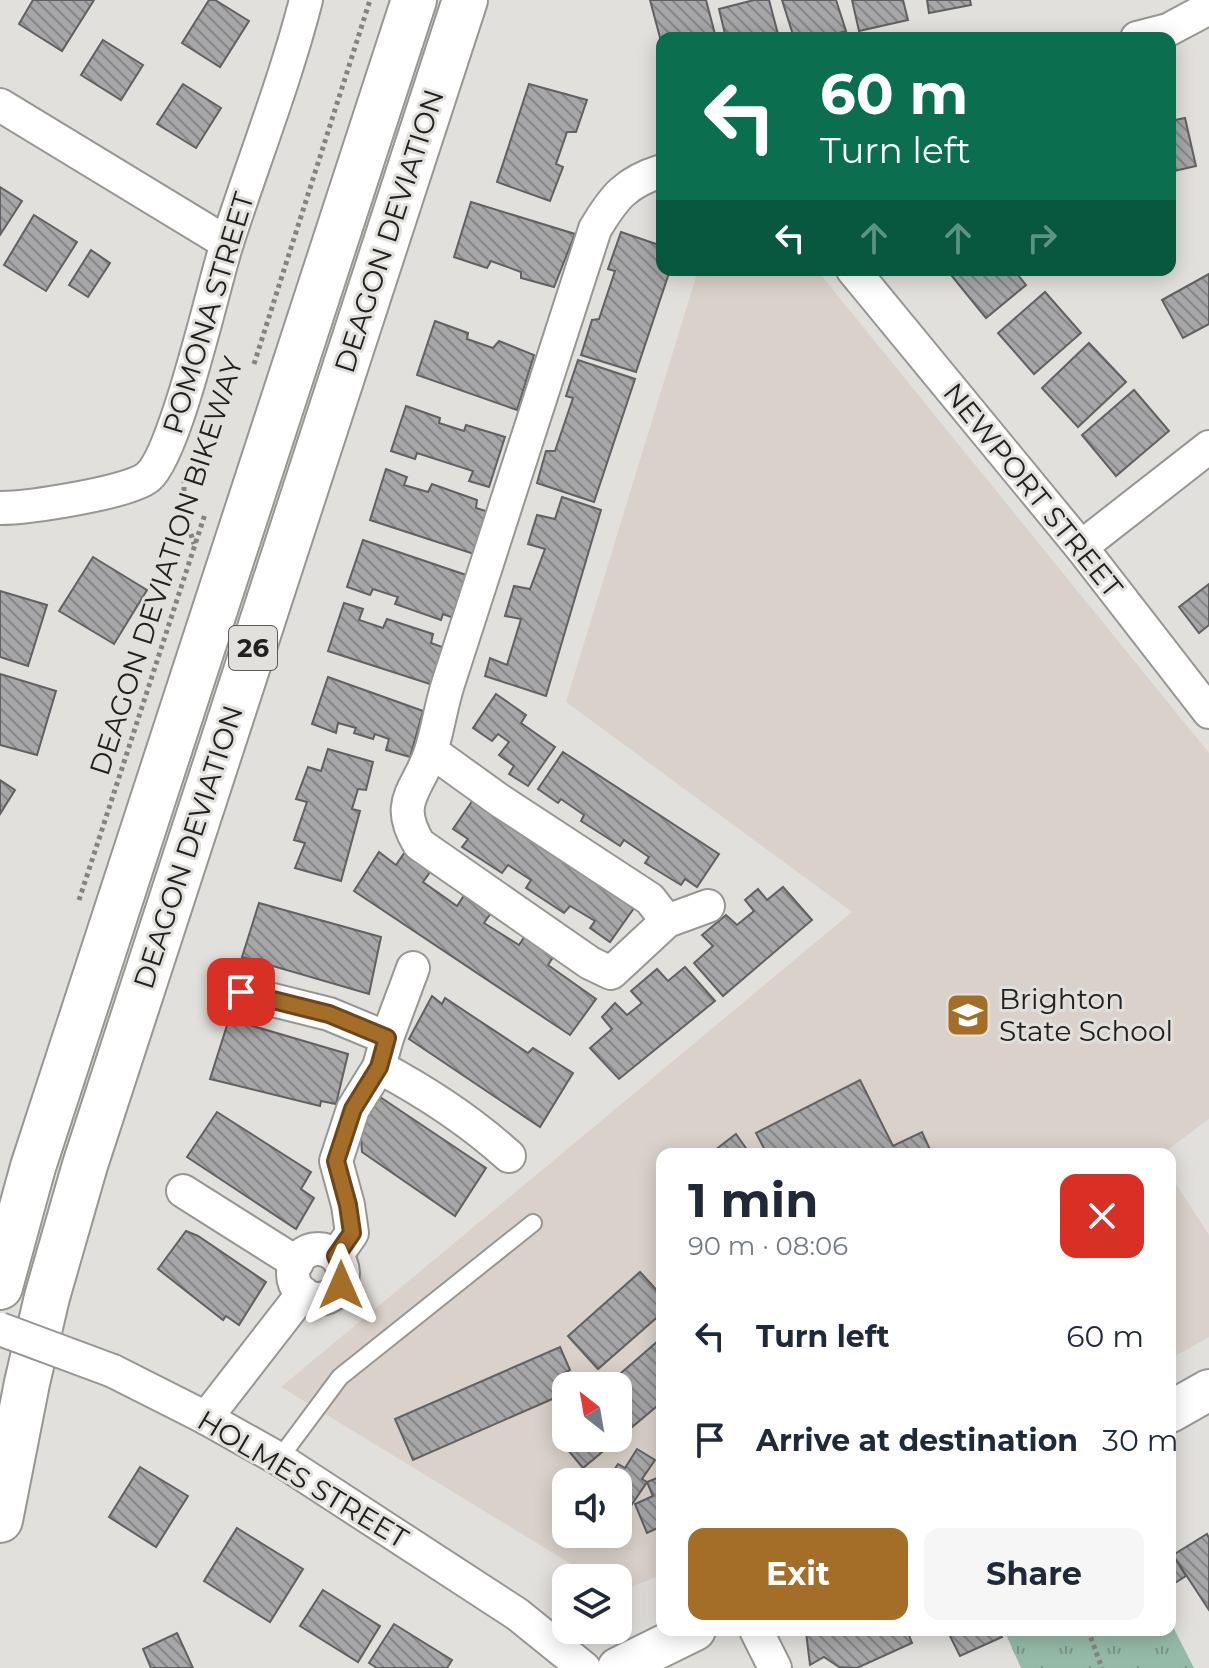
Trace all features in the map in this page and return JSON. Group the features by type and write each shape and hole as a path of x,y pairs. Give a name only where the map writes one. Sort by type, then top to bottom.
{"highway":[{"name":"DEAGON DEVIATION","path":"0,1287 33,1167 414,0"},
{"name":"DEAGON DEVIATION","path":"0,1520 47,1297 85,1165 465,0"}],"street":[{"name":"POMONA STREET","path":"0,508 121,490 148,477 169,443 227,243 297,37 306,0"},
{"path":"1160,32 1209,8"},
{"path":"0,105 227,243"},
{"path":"656,173 622,190 595,229 443,699 431,751 408,800 407,824 419,844 590,963 611,973 667,921 708,906"},
{"name":"NEWPORT STREET","path":"858,276 1081,547 1209,712"},
{"path":"1081,547 1209,447"},
{"path":"431,751 499,800 650,899 667,921"},
{"path":"183,1191 300,1278 316,1299 336,1292 341,1285 343,1272 336,1256 352,1233 336,1161 353,1109 383,1053 413,968"},
{"path":"241,992 329,1014 383,1053 417,1087 480,1130 509,1156"},
{"path":"206,1418 300,1278"},
{"name":"HOLMES STREET","path":"0,1329 113,1371 279,1459 517,1614 584,1668"},
{"path":"1176,1409 1209,1390"},
{"path":"618,1668 683,1636"},
{"path":"759,1636 775,1668"}],"lane":[{"path":"279,1459 340,1377 533,1223"}],"path":[{"name":"DEAGON DEVIATION BIKEWAY","path":"250,376 370,0"},
{"path":"169,443 183,469 184,511 194,545"},
{"name":"DEAGON DEVIATION BIKEWAY","path":"78,900 208,504"},
{"path":"1090,1636 1102,1668"}],"shaded area":[{"name":"Brighton State School","path":"696,276 822,276 1209,753 1209,1119 1170,1148 656,1148 656,1577 632,1587 632,1564 571,1564 281,1387 852,912 566,702"},
{"path":"1176,1184 1209,1235 1209,1337 1176,1356"}],"green space":[{"path":"1176,1633 1194,1668 1021,1668 1007,1636 1176,1636"}],"building":[{"path":"33,0 94,0 62,51 19,24"},
{"path":"209,0 215,0 249,21 220,67 182,43"},
{"path":"650,0 706,0 714,32 659,32"},
{"path":"754,0 769,0 777,32 725,32 719,9"},
{"path":"782,0 836,0 846,31 792,32"},
{"path":"852,0 903,0 908,20 859,31"},
{"path":"927,0 970,0 971,5 929,13"},
{"path":"103,40 143,65 121,100 81,75"},
{"path":"183,84 221,108 196,148 157,124"},
{"path":"529,84 587,100 576,132 567,132 556,164 563,167 550,201 497,182"},
{"path":"1185,118 1196,166 1176,171 1176,120"},
{"path":"0,187 22,201 0,235"},
{"path":"471,202 575,234 554,287 521,278 521,272 491,261 487,268 454,257"},
{"path":"34,215 77,242 46,291 4,265"},
{"path":"621,232 656,244 656,276 668,276 636,372 581,355 592,320 599,319 615,271 608,269"},
{"path":"91,250 110,263 88,297 69,285"},
{"path":"1209,274 1209,324 1183,338 1162,300"},
{"path":"952,276 1019,276 1026,285 986,318"},
{"path":"1045,292 1081,333 1034,374 998,333"},
{"path":"435,321 468,333 467,339 493,348 499,341 534,355 517,410 417,375"},
{"path":"1089,343 1126,382 1078,427 1042,388"},
{"path":"578,360 635,379 594,502 537,483 546,451 555,451 573,398 566,396"},
{"path":"1134,390 1169,431 1116,476 1082,435"},
{"path":"406,406 440,418 439,423 464,431 466,425 505,437 489,487 469,481 473,471 417,453 415,459 391,451"},
{"path":"386,469 407,477 404,485 428,492 432,484 477,500 476,508 489,512 477,555 370,520"},
{"path":"562,497 601,510 546,696 485,676 490,658 507,665 521,619 505,616 514,586 530,589 545,549 528,544 537,515 555,519"},
{"path":"363,540 469,576 456,619 443,614 441,620 395,604 398,597 373,589 370,595 347,587"},
{"path":"93,557 147,590 114,644 59,611"},
{"path":"1209,584 1209,625 1199,633 1179,607"},
{"path":"0,591 47,605 28,666 0,657"},
{"path":"344,603 363,609 359,620 383,628 387,619 433,634 431,643 445,648 433,685 328,651"},
{"path":"0,674 56,691 37,755 0,745"},
{"path":"328,677 423,711 410,757 386,750 389,739 375,734 373,739 354,733 356,728 338,723 336,733 312,724"},
{"path":"496,694 526,715 521,723 555,747 528,786 509,774 514,766 499,755 509,742 498,734 492,741 473,728"},
{"path":"328,749 373,762 366,790 358,789 352,809 360,811 341,881 295,868 305,843 294,840 307,802 296,799 308,767 321,771"},
{"path":"563,752 719,854 697,887 685,879 681,885 645,863 649,857 624,840 620,846 581,821 584,815 561,799 558,803 538,789"},
{"path":"0,780 15,790 0,814"},
{"path":"475,797 639,901 610,942 590,928 595,921 570,906 564,913 526,888 531,880 508,865 502,873 462,847 468,839 453,829"},
{"path":"407,849 433,868 423,882 457,906 467,891 493,910 484,923 519,945 529,930 557,951 548,965 596,999 570,1035 354,891 379,852 396,865"},
{"path":"783,887 812,920 723,996 694,963 713,946 702,935 726,915 737,925 754,911 745,900 758,889 767,900"},
{"path":"259,903 381,937 369,994 242,957"},
{"path":"685,967 715,1001 619,1079 590,1048 612,1029 602,1017 615,1003 627,1015 642,1003 631,991 657,969 668,981"},
{"path":"432,996 442,1004 445,998 528,1053 533,1048 573,1073 540,1127 409,1039"},
{"path":"229,1019 348,1054 336,1104 321,1101 320,1106 210,1079"},
{"path":"860,1080 893,1146 922,1132 929,1148 764,1148 756,1133"},
{"path":"380,1097 486,1168 455,1216 362,1152 360,1125"},
{"path":"217,1112 311,1172 301,1189 314,1198 296,1229 187,1157"},
{"path":"736,1134 746,1148 718,1148"},
{"path":"186,1231 266,1282 239,1325 226,1316 223,1320 158,1269"},
{"path":"640,1272 656,1289 656,1318 598,1369 568,1336"},
{"path":"656,1343 656,1407 632,1427 632,1372 622,1372"},
{"path":"560,1347 570,1370 552,1372 552,1399 413,1460 395,1419"},
{"path":"637,1449 655,1460 642,1479 647,1482 632,1504 632,1468 625,1468"},
{"path":"570,1452 602,1452 583,1468"},
{"path":"140,1467 188,1496 156,1547 109,1517"},
{"path":"656,1478 656,1529 647,1533 635,1504 653,1496 647,1482"},
{"path":"237,1528 303,1569 270,1622 204,1581"},
{"path":"1207,1534 1209,1610 1176,1560 1176,1553"},
{"path":"1176,1560 1186,1576 1176,1582"},
{"path":"323,1590 380,1626 358,1662 300,1626"},
{"path":"394,1624 452,1660 447,1668 377,1668 369,1663"},
{"path":"177,1633 193,1668 151,1668 143,1649"},
{"path":"806,1636 909,1636 912,1643 857,1668 839,1667 824,1657 810,1665"},
{"path":"950,1636 1002,1637 960,1656"}],"place":[{"name":"Brighton State School","path":"968,1015"}],"route":[{"path":"241,992 329,1014 387,1038 379,1067 353,1109 336,1161 352,1233 336,1256 343,1272 341,1285"}]}
